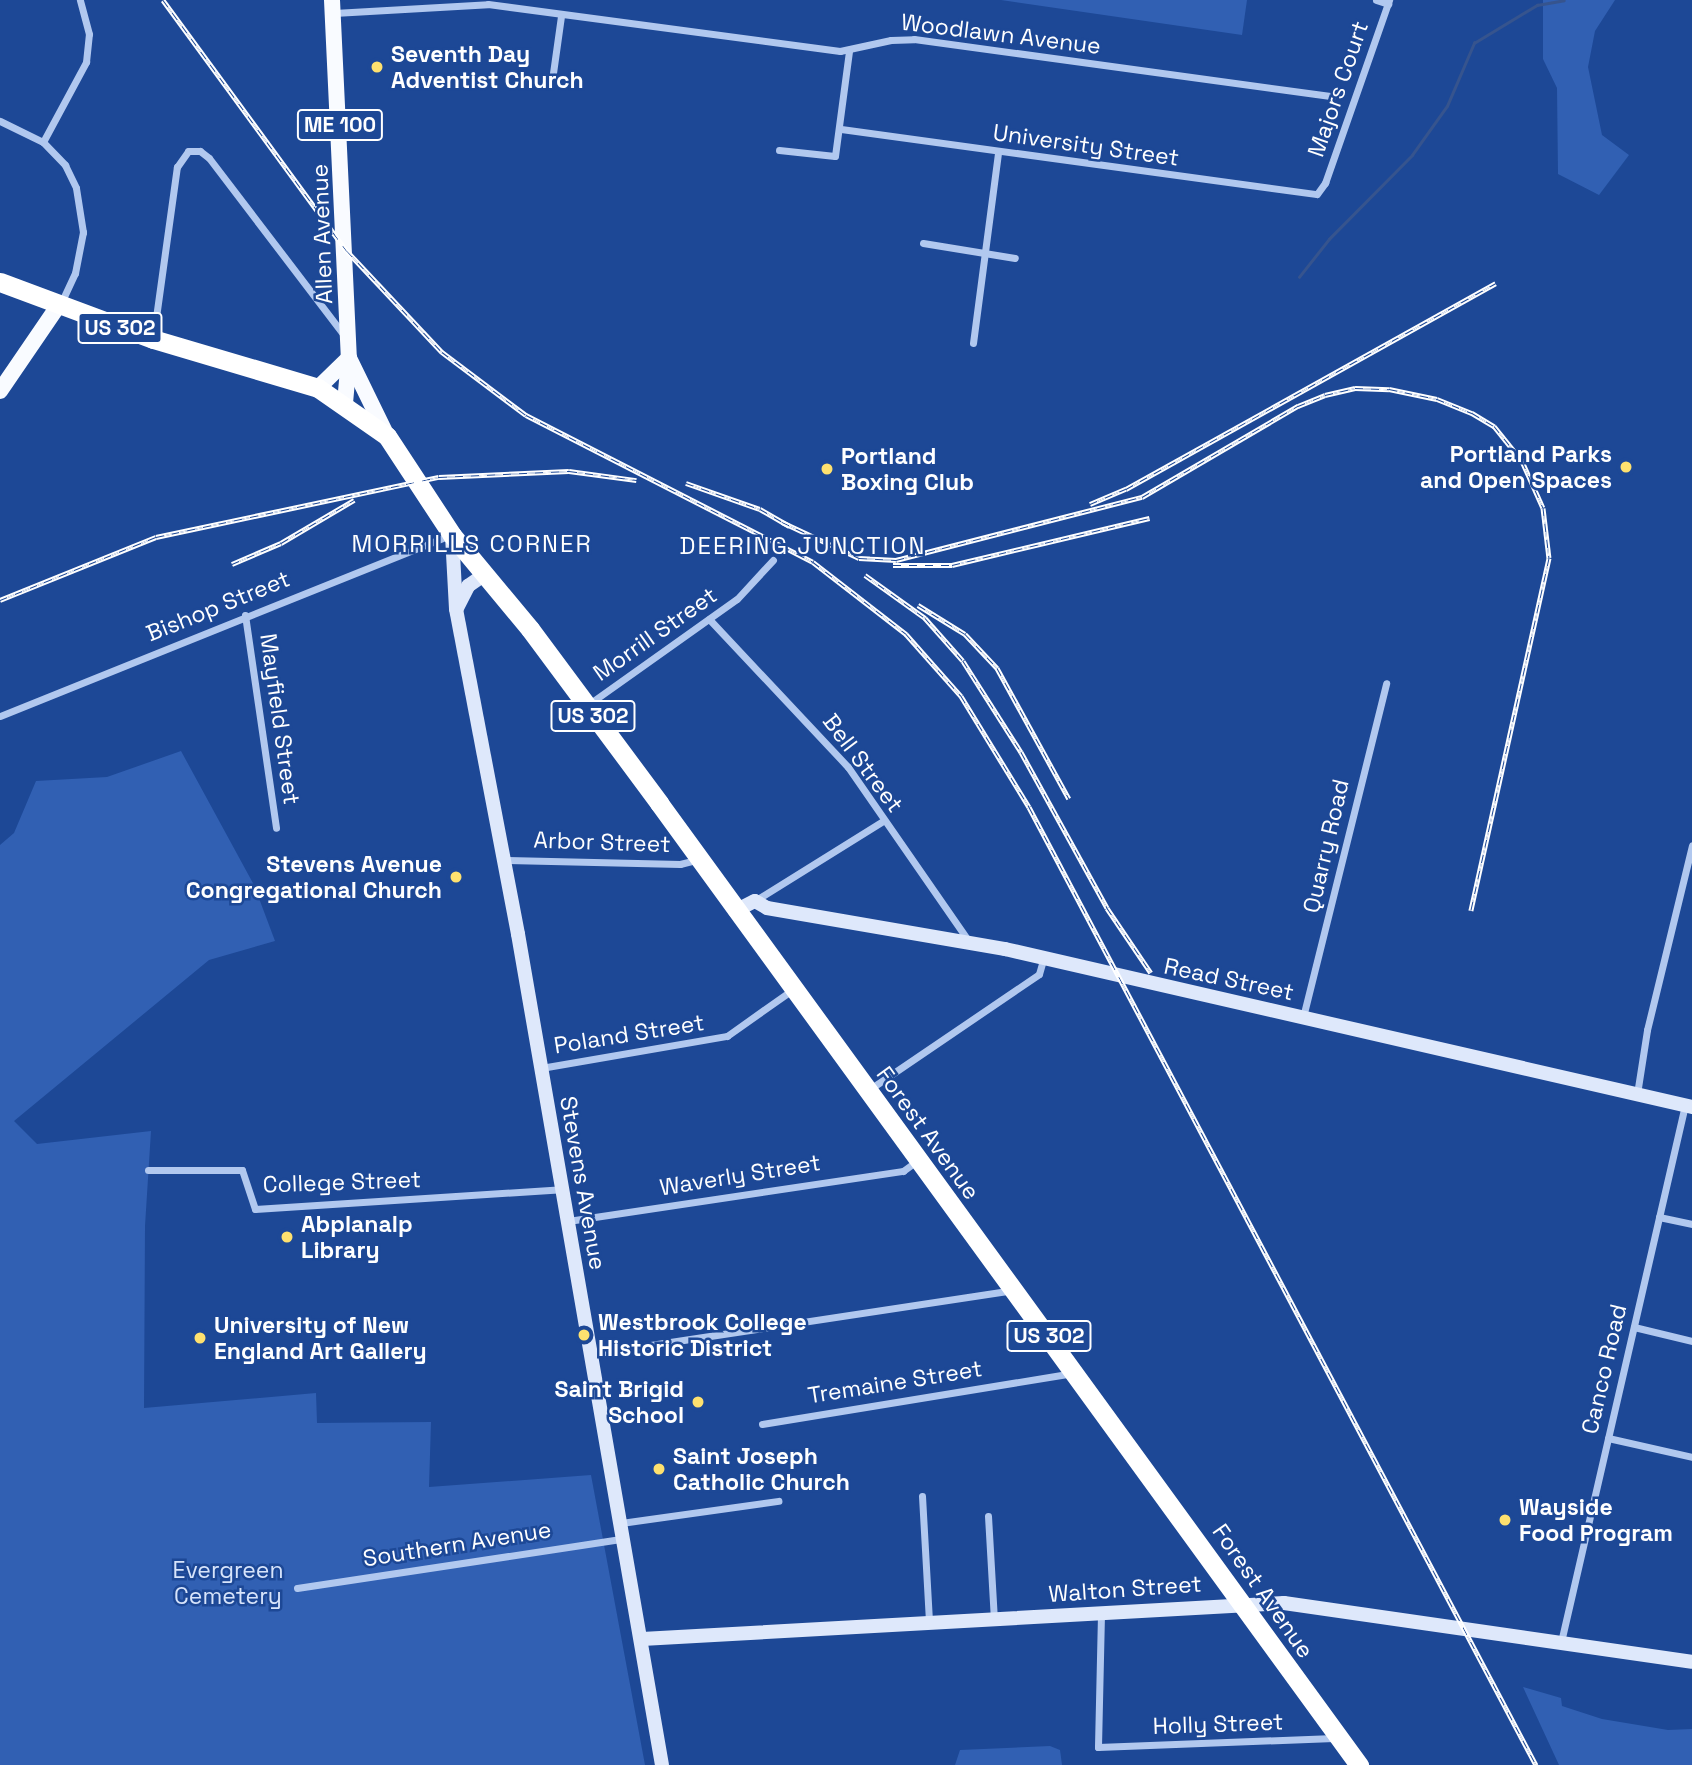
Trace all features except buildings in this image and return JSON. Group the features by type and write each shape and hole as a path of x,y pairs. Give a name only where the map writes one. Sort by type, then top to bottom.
{"highway":[{"name":"US 302","path":"0,282 52,304 153,339 318,388 345,404 387,436 452,535"},
{"name":"Forest Avenue","path":"452,535 586,706 792,990 1076,1372 1359,1765"}],"main road":[{"name":"Allen Avenue","path":"333,7 349,340"},
{"path":"0,391 52,304"},
{"name":"ME 100","path":"345,404 349,340"},
{"path":"318,388 349,358 387,436"}],"street":[{"path":"43,142 86,62 89,34 80,0"},
{"path":"1376,0 1389,2"},
{"name":"Majors Court","path":"1324,187 1389,2"},
{"name":"Woodlawn Avenue","path":"333,7 472,3 849,51 891,40 914,40 1332,96"},
{"path":"553,73 561,16"},
{"path":"779,150 835,156 841,129 849,51"},
{"path":"0,121 43,142 65,165 82,210 75,273 52,304"},
{"name":"University Street","path":"841,129 1310,195 1324,187"},
{"path":"153,339 177,167 188,151 200,151 209,158 309,295 349,340"},
{"path":"973,342 999,152"},
{"path":"923,243 1015,258"},
{"name":"Stevens Avenue","path":"452,535 456,609 505,860 662,1765"},
{"name":"Bishop Street","path":"0,716 246,615 452,535"},
{"name":"Morrill Street","path":"586,706 709,620 755,584 773,560"},
{"path":"456,609 468,586 485,574"},
{"name":"Mayfield Street","path":"246,615 276,828"},
{"name":"Bell Street","path":"709,620 833,749 970,943"},
{"name":"Quarry Road","path":"1303,1018 1386,683"},
{"path":"735,911 883,821"},
{"path":"1637,1095 1647,1030 1692,845"},
{"name":"Arbor Street","path":"505,860 680,864 697,860"},
{"name":"Read Street","path":"755,901 767,908 970,943 1688,1106"},
{"path":"867,1091 1040,974 1044,960"},
{"name":"Poland Street","path":"540,1068 727,1037 792,990"},
{"name":"Canco Road","path":"1561,1642 1659,1217 1688,1106"},
{"name":"Waverly Street","path":"566,1222 903,1171 918,1161"},
{"name":"College Street","path":"149,1170 242,1170 255,1209 561,1189"},
{"path":"1659,1217 1692,1224"},
{"path":"590,1354 1013,1290"},
{"path":"1633,1327 1692,1341"},
{"name":"Tremaine Street","path":"762,1424 1076,1372"},
{"path":"1608,1438 1692,1457"},
{"path":"922,1496 929,1622"},
{"path":"620,1523 778,1501"},
{"path":"988,1516 994,1619"},
{"name":"Southern Avenue","path":"297,1588 623,1539"},
{"name":"Walton Street","path":"642,1639 1242,1604 1313,1605 1692,1662"},
{"name":"Holly Street","path":"1101,1614 1098,1747 1338,1737"}],"green space":[{"path":"1001,0 1247,0 1242,35"},
{"path":"1543,0 1615,0 1595,31 1588,67 1602,135 1629,155 1599,195 1558,174 1557,88 1543,59"},
{"name":"Evergreen Cemetery","path":"181,751 254,885 275,941 209,960 14,1121 37,1144 151,1131 145,1226 144,1408 316,1393 317,1423 431,1422 429,1487 591,1475 645,1765 0,1765 0,845 14,833 36,781 107,777"},
{"path":"1523,1687 1561,1698 1562,1706 1602,1719 1668,1730 1692,1729 1692,1765 1559,1765"},
{"path":"1050,1746 1060,1750 1062,1765 955,1765 960,1750"}],"waterway":[{"path":"1299,277 1329,239 1412,155 1447,106 1474,43 1537,5 1564,0"}],"railway":[{"path":"163,0 347,251 442,352 526,415 813,562 906,634 961,696 1029,807 1536,1765"},
{"path":"1090,504 1126,489 1496,283"},
{"path":"782,522 859,558 896,560 1142,497 1298,406 1325,395 1355,388 1389,389 1437,399 1472,413 1494,426 1522,461 1543,508 1549,558 1471,910"},
{"path":"0,600 156,537 439,477 569,471 636,480"},
{"path":"686,483 760,509 789,526"},
{"path":"232,564 281,543 354,500"},
{"path":"893,565 952,565 1149,518"},
{"path":"865,575 925,618 963,661 1021,752 1107,908 1151,973"},
{"path":"918,605 965,634 997,668 1069,799"}],"place":[{"name":"Seventh Day Adventist Church","path":"377,67"},
{"name":"Portland Parks and Open Spaces","path":"1626,467"},
{"name":"Portland Boxing Club","path":"827,469"},
{"name":"Stevens Avenue Congregational Church","path":"456,877"},
{"name":"Abplanalp Library","path":"287,1237"},
{"name":"Westbrook College Historic District","path":"584,1335"},
{"name":"University of New England Art Gallery","path":"200,1338"},
{"name":"Saint Brigid School","path":"698,1402"},
{"name":"Saint Joseph Catholic Church","path":"659,1469"},
{"name":"Wayside Food Program","path":"1505,1520"}],"district":[{"name":"MORRILLS CORNER","path":"472,544"},
{"name":"DEERING JUNCTION","path":"803,546"}]}
